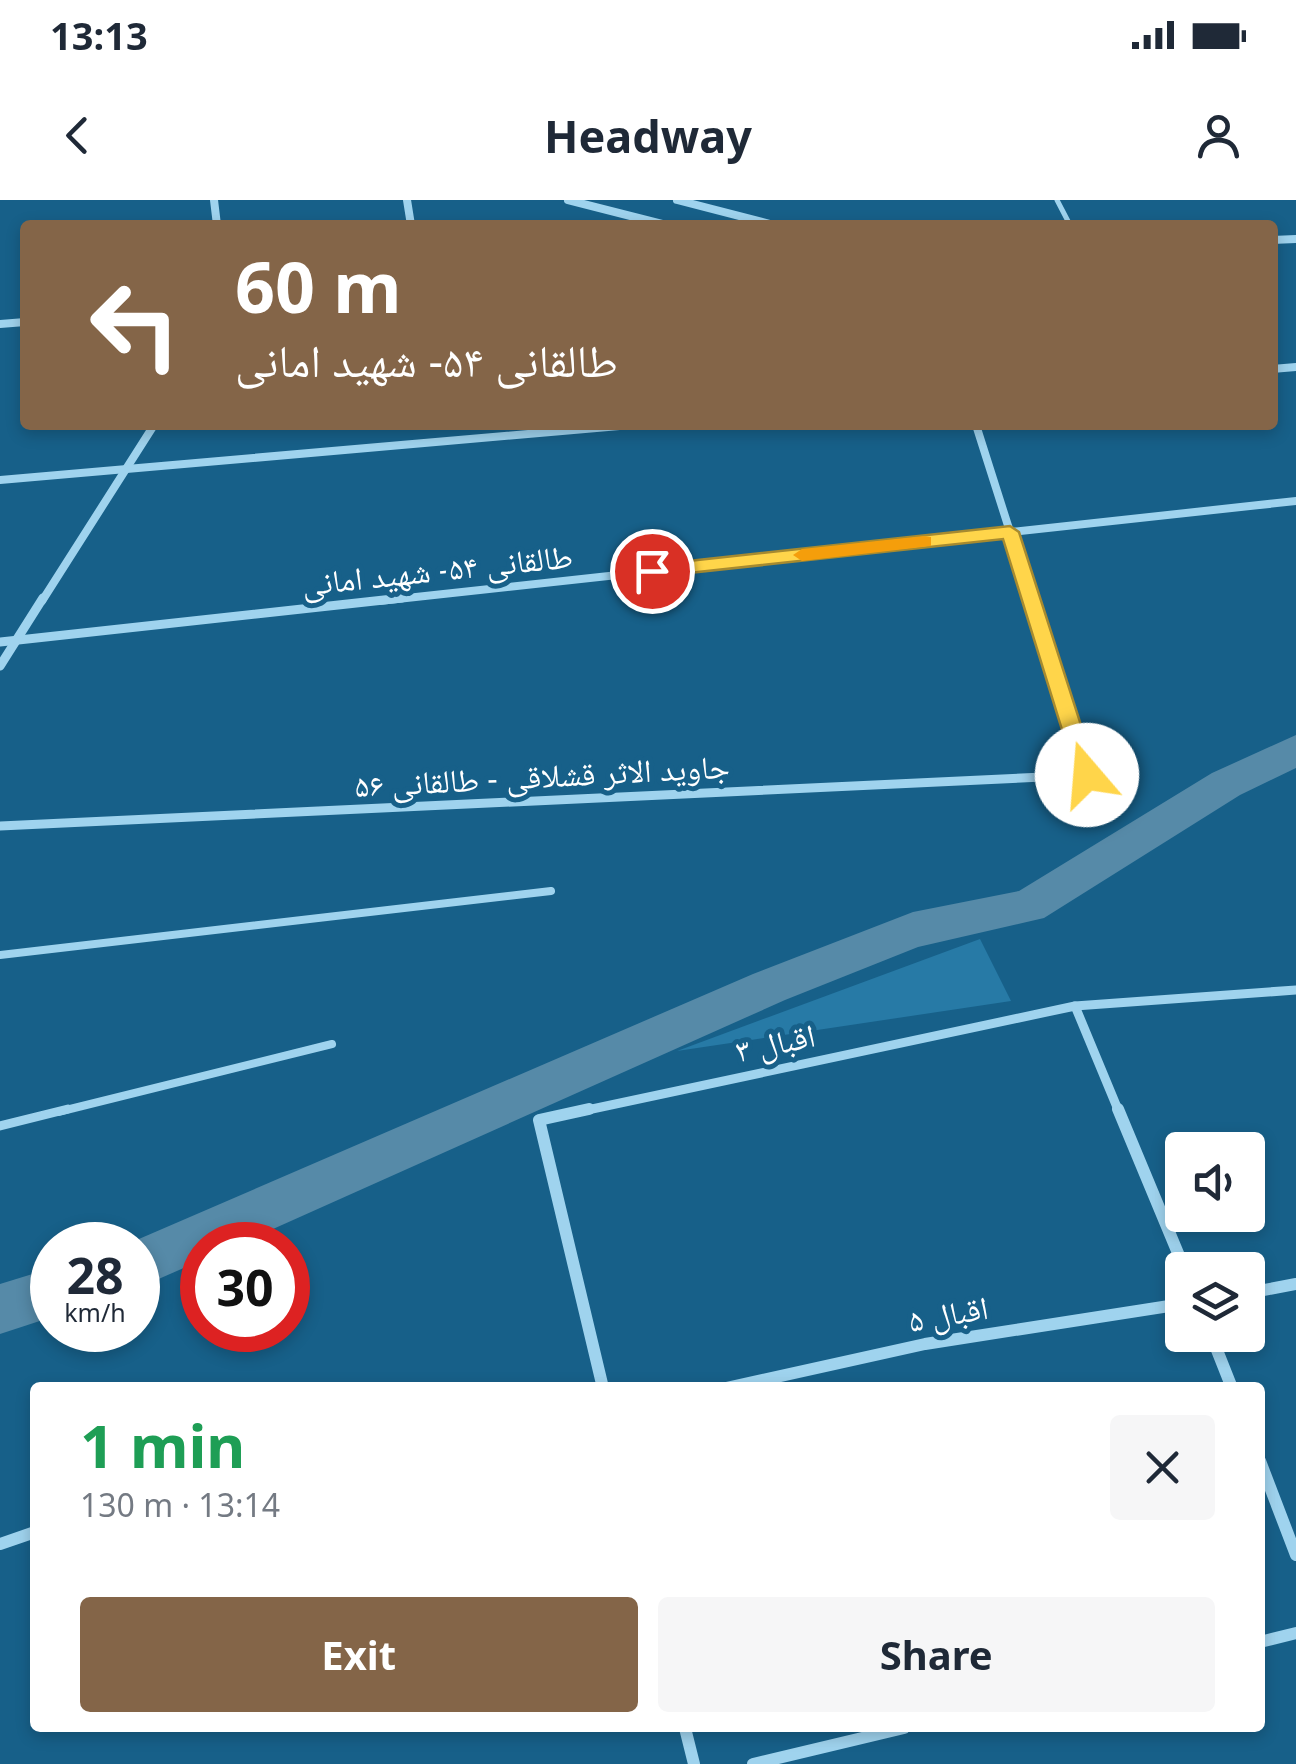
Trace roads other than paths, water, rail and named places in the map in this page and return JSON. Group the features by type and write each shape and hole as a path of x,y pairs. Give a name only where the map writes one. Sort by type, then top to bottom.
{"street":[{"path":"568,200 646,220"},
{"path":"677,200 755,220"},
{"path":"0,666 151,430"},
{"path":"0,480 574,430"},
{"path":"978,430 1010,532"},
{"name":"طالقانی ۵۴- شهید امانی","path":"0,642 1296,501"},
{"name":"جاوید الاثر قشلاقی - طالقانی ۵۶","path":"0,826 1087,775 1010,532"},
{"name":"اقبال ۳","path":"602,1382 539,1120 1075,1006 1296,990"},
{"path":"1075,1006 1178,1252"},
{"path":"1265,1290 1296,1284"},
{"name":"اقبال ۵","path":"753,1382 924,1344 1165,1307"},
{"path":"1218,1352 1230,1382"},
{"path":"1265,1475 1296,1555"},
{"path":"0,1544 30,1534"},
{"path":"1265,1641 1296,1633"},
{"path":"686,1732 694,1764"},
{"path":"753,1764 887,1732"}],"lane":[{"path":"0,956 551,891"},
{"path":"0,1126 332,1044"}],"waterway":[{"path":"160,1254 769,987 913,930 1029,906 1226,784 1296,750"},
{"path":"0,1309 30,1300"}]}
